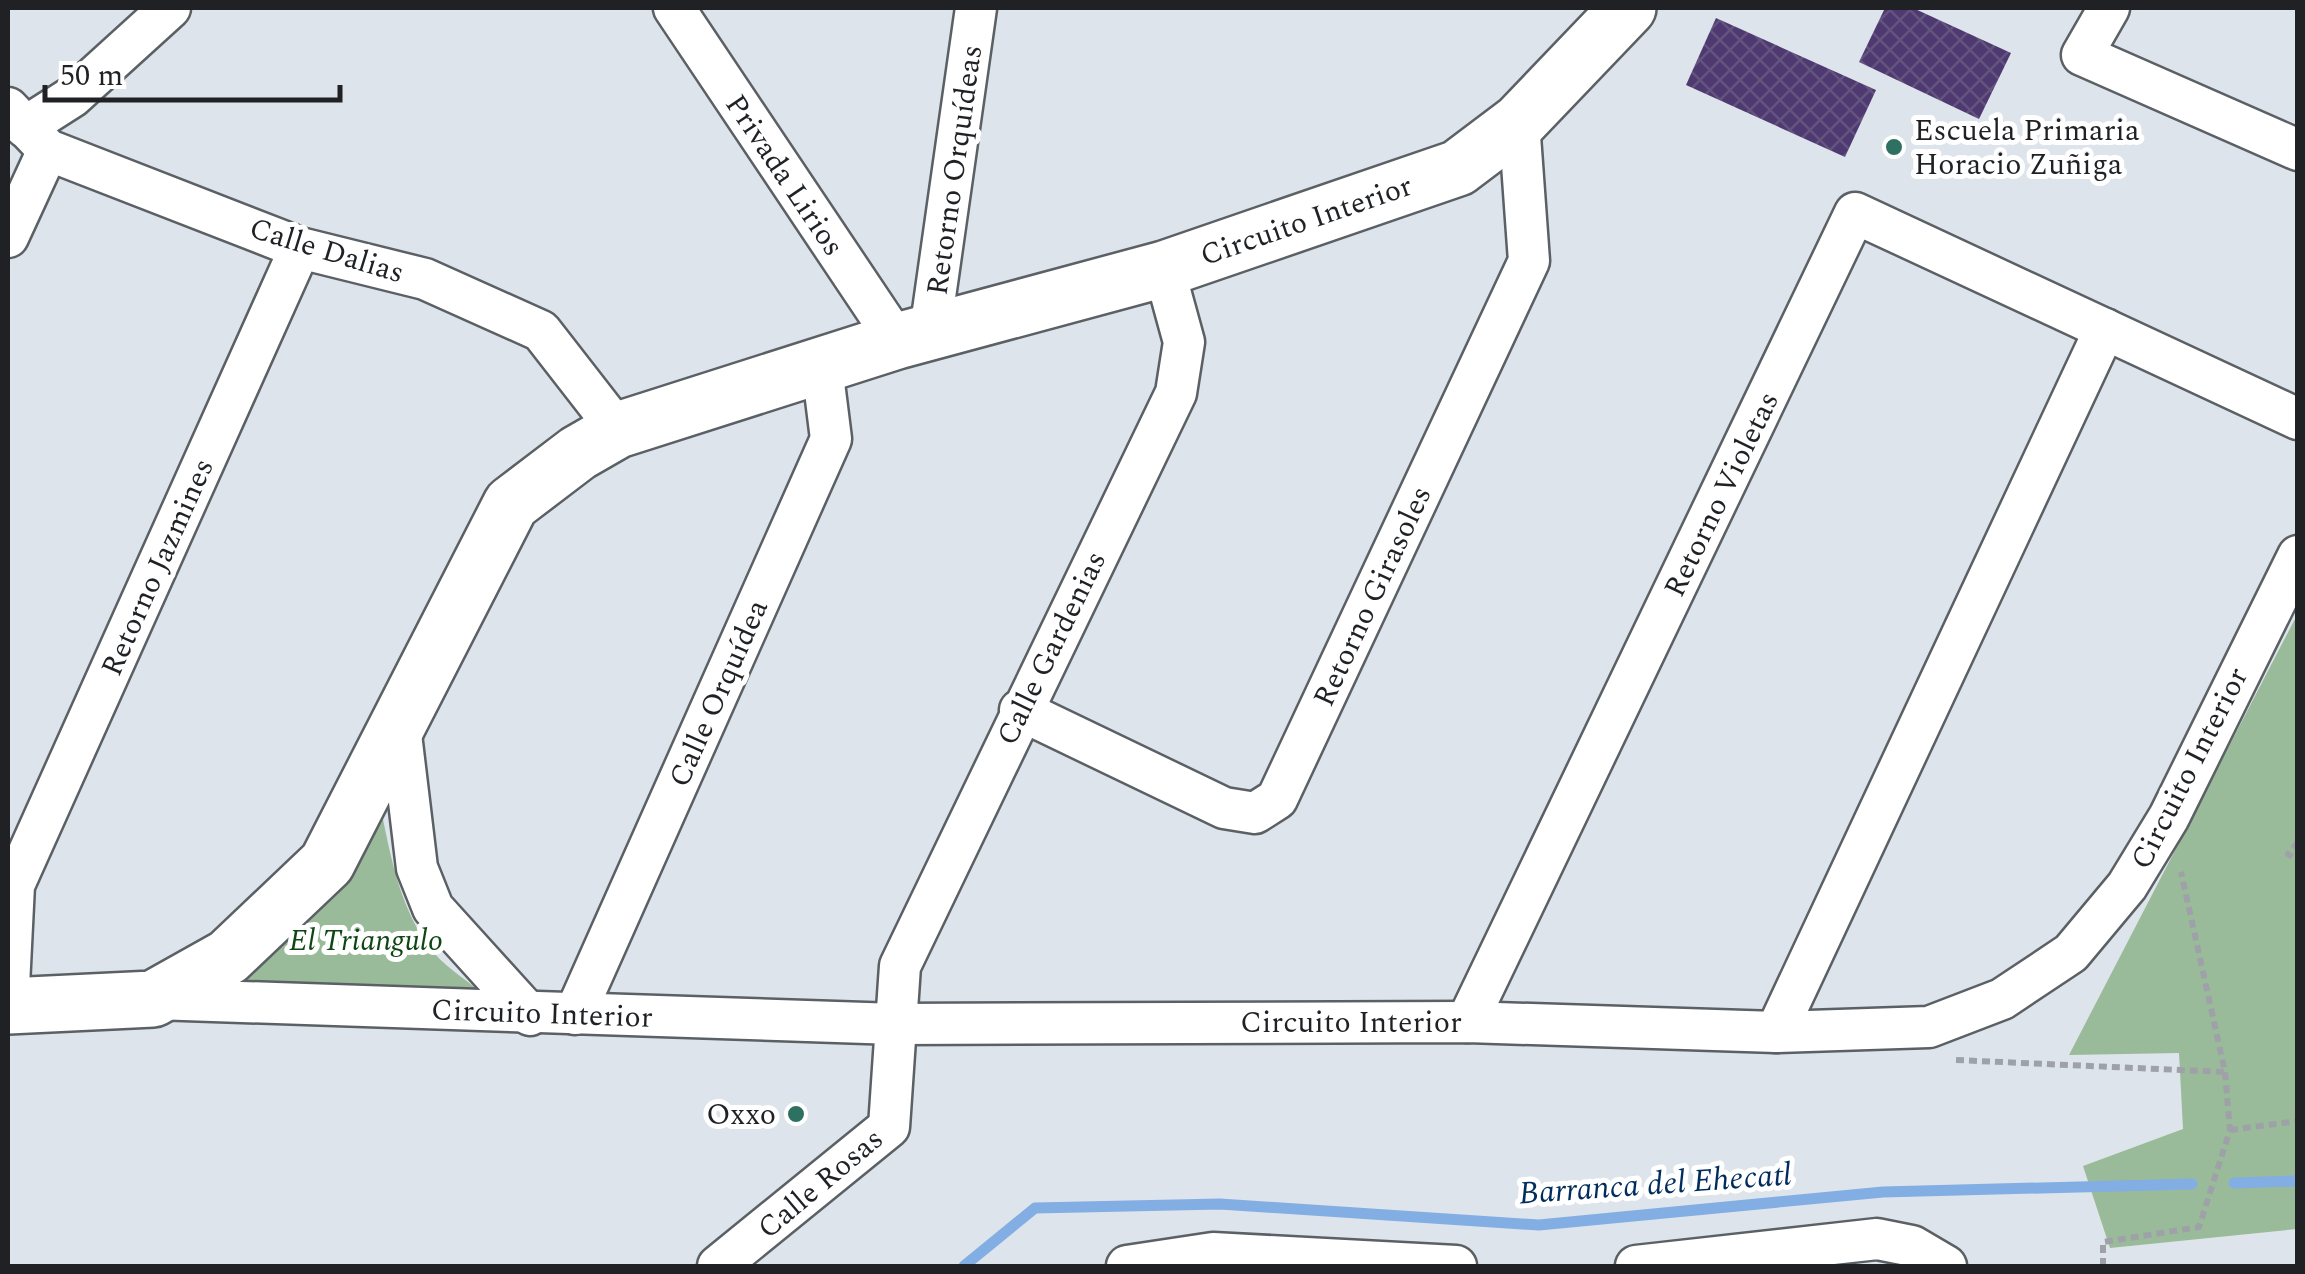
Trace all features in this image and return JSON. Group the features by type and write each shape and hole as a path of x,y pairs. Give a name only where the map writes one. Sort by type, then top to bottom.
{"main road":[{"name":"Circuito Interior","path":"8,1006 153,998 228,957 327,863 400,726 452,612 511,504 578,453 618,430 913,337 1164,269 1458,168 1518,122 1628,8"}],"street":[{"path":"8,237 27,128 72,97 170,8"},
{"name":"Privada Lirios","path":"674,8 913,337"},
{"name":"Retorno Orquídeas","path":"913,337 976,8"},
{"path":"2110,8 2082,54 2298,150"},
{"name":"Retorno Girasoles","path":"1020,710 1224,808 1255,813 1277,799 1529,261 1518,122"},
{"name":"Calle Dalias","path":"27,128 300,248 425,279 540,332 618,430"},
{"name":"Retorno Violetas","path":"1466,1022 1855,213 2298,419"},
{"name":"Retorno Jazmines","path":"8,1006 11,884 300,248"},
{"name":"Calle Gardenias","path":"896,1024 900,966 1020,710 1176,394 1184,342 1164,269"},
{"path":"1776,1032 2105,329"},
{"name":"Calle Orquídea","path":"575,1014 831,440 822,367"},
{"name":"Circuito Interior","path":"153,998 896,1024 1466,1022 1776,1032 1930,1027 2002,999 2071,953 2127,886 2169,817 2298,556"},
{"path":"400,726 417,868 432,908 530,1014"},
{"name":"Calle Rosas","path":"718,1266 889,1127 896,1024"},
{"path":"1636,1266 1877,1239 1912,1246 1946,1266"},
{"path":"1127,1266 1217,1260 1456,1266"}],"path":[{"path":"2102,1266 2103,1242 2198,1227 2230,1130 2224,1072 2169,817"},
{"path":"2298,842 2288,854 2298,860"},
{"path":"1945,1060 2224,1072"},
{"path":"2230,1130 2298,1121"}],"green space":[{"path":"2297,615 2297,1229 2110,1248 2083,1166 2183,1129 2179,1053 2069,1055"},
{"name":"El Triangulo","path":"380,804 398,882 422,937 440,959 490,999 216,988 275,949 317,913 350,868"}],"building":[{"path":"1885,8 1913,8 2011,53 1979,119 1859,62"},
{"path":"1716,18 1876,90 1845,157 1686,85"}],"waterway":[{"name":"Barranca del Ehecatl","path":"2234,1183 2298,1181"},
{"name":"Barranca del Ehecatl","path":"964,1266 1035,1208 1220,1204 1539,1225 1883,1192 2192,1184"}],"place":[{"name":"Escuela Primaria Horacio Zuñiga","path":"1894,147"},
{"name":"Oxxo","path":"796,1114"}]}
